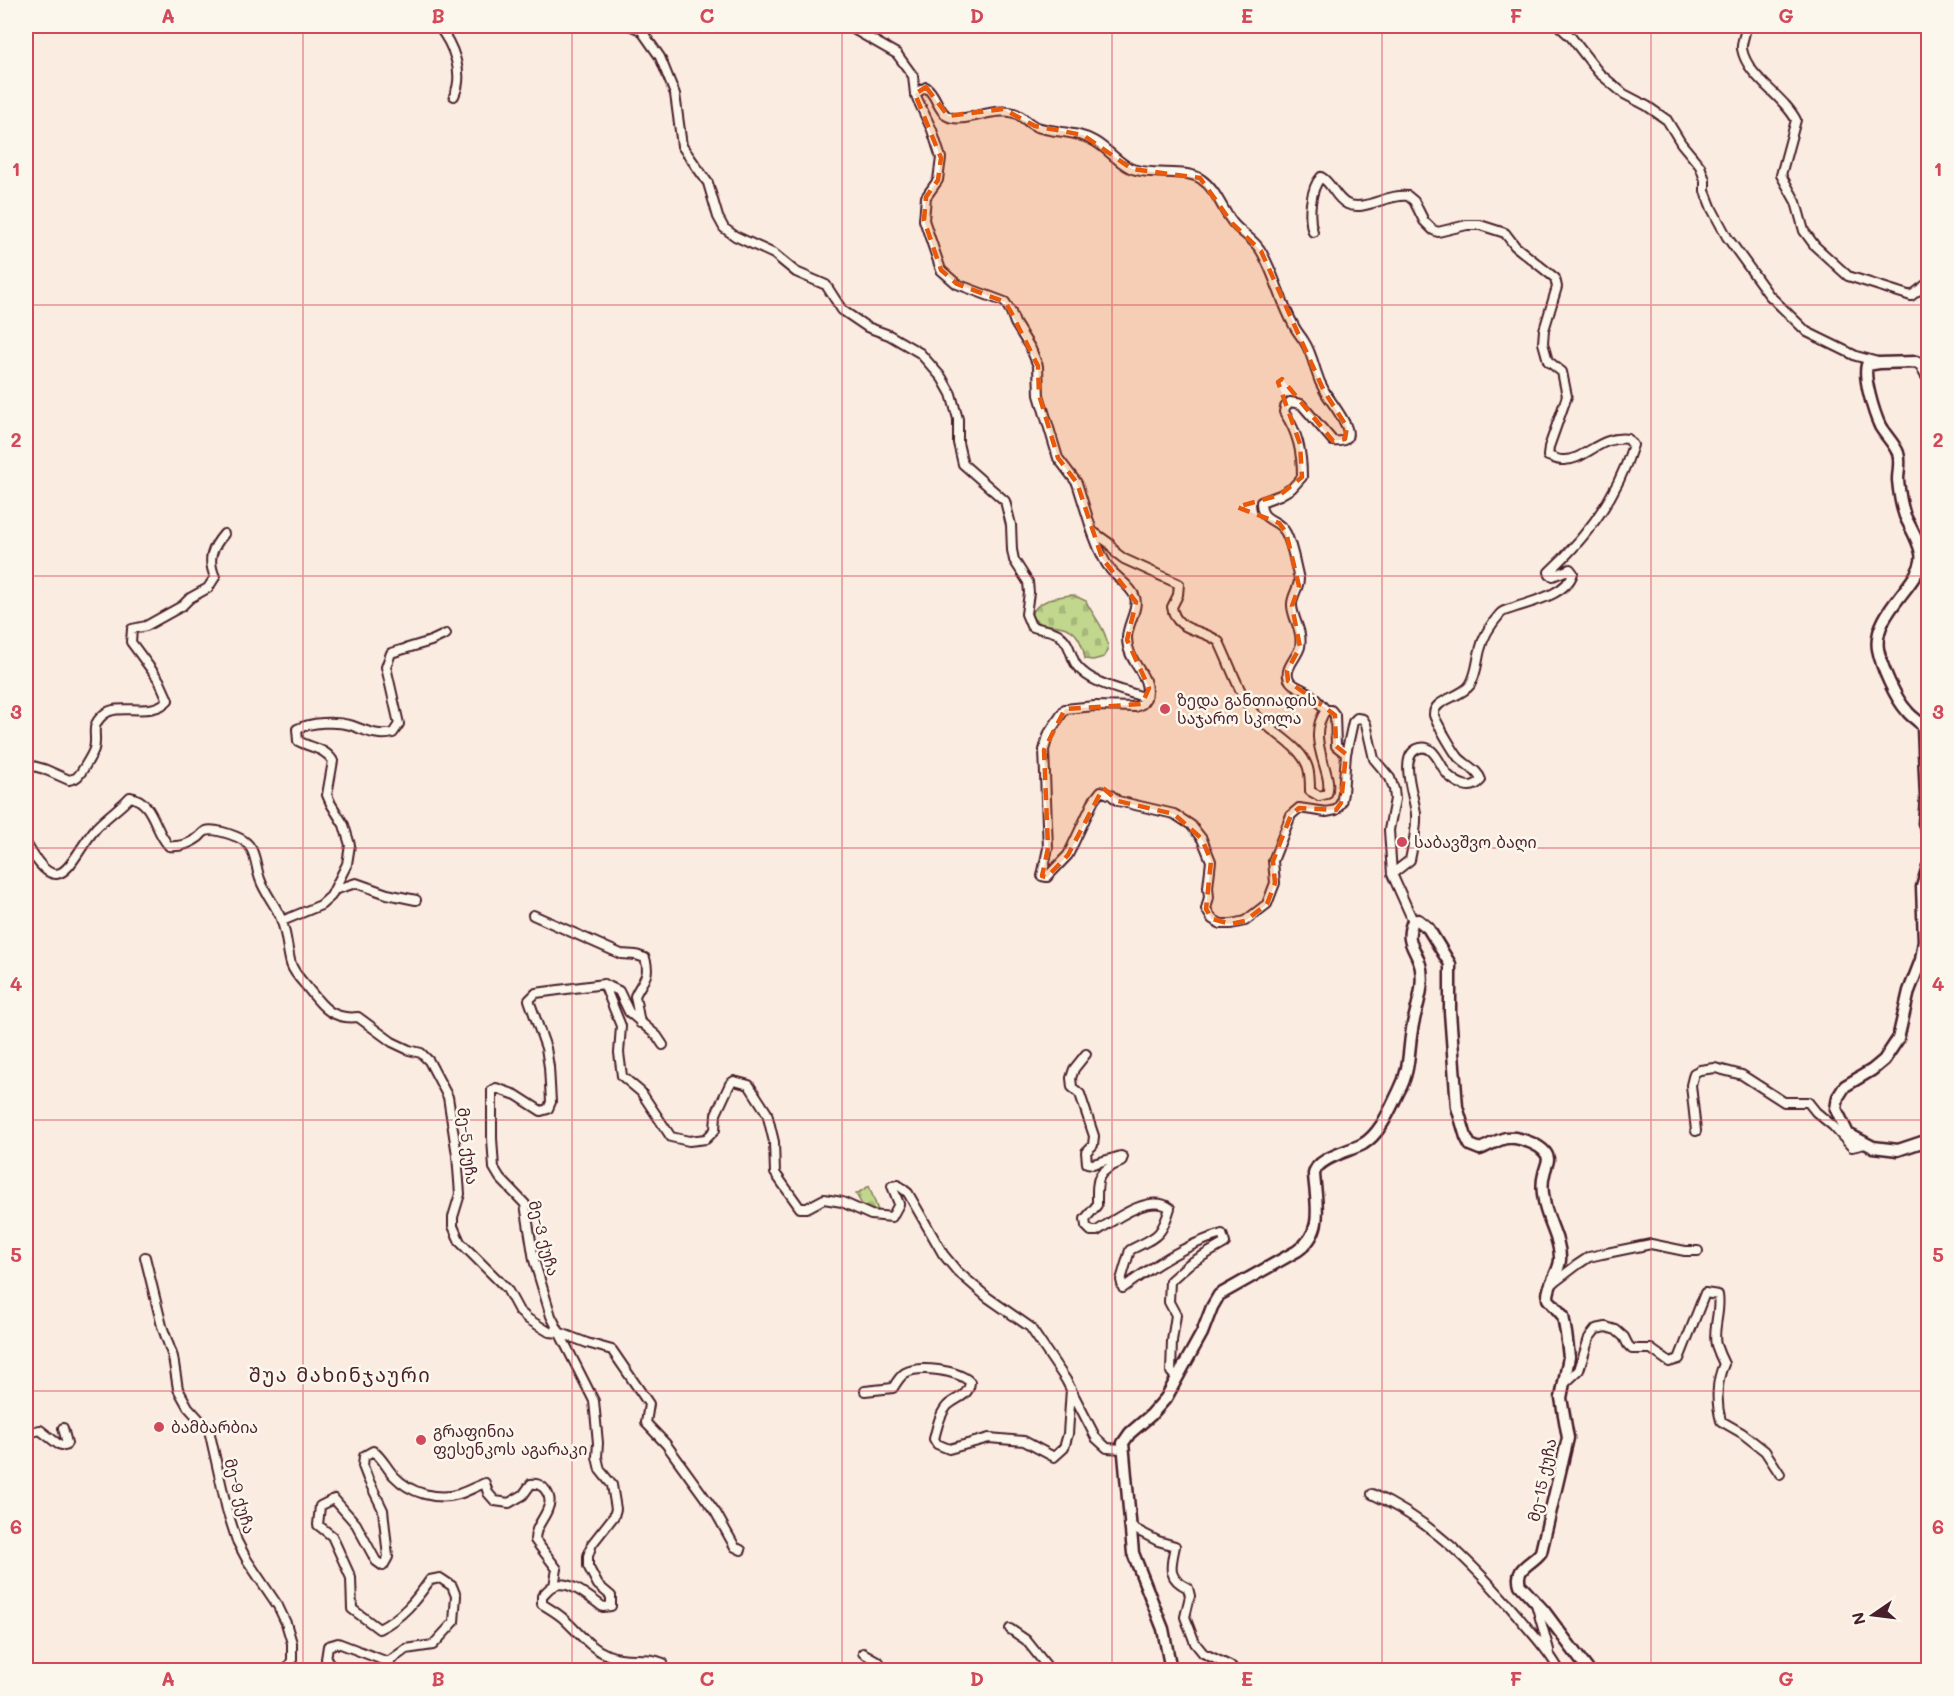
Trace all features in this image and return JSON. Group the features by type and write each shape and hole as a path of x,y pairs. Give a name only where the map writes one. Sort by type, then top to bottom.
{"street":[{"path":"438,26 445,34 455,59 460,84 454,96"},
{"path":"631,26 641,30 660,57 675,94 682,146 708,183 718,217 724,228 735,236 774,254 796,272 826,285 842,310 867,327 889,335 920,353 931,363 951,394 958,419 959,454 963,464 1005,501 1011,525 1014,560 1028,582 1026,614 1029,622 1036,628 1045,628 1057,634 1069,644 1077,665 1084,673 1097,681 1146,698"},
{"path":"848,26 897,54 913,76 915,94 932,130 941,158 938,180 926,197 924,220 941,270 957,284 1005,302 1011,312 1038,366 1039,395 1058,459 1077,483 1102,558 1134,594 1136,602 1127,632 1127,640 1130,655 1149,688 1146,698 1142,704 1135,707 1095,706 1065,709 1049,732 1044,750 1048,848 1042,876 1047,877 1068,855 1094,800 1101,791 1118,801 1174,814 1191,825 1202,839 1211,861 1206,909 1212,919 1221,924 1245,921 1267,904 1275,883 1272,861 1291,815 1299,808 1326,812 1336,810 1341,803 1346,754 1353,722 1357,718 1363,719 1366,724 1374,759 1390,778 1394,789 1395,799 1389,830 1392,874 1413,921 1411,945 1421,967 1421,992 1413,1023 1407,1072 1400,1090 1372,1137 1316,1167 1314,1174 1317,1224 1313,1235 1297,1251 1219,1295 1177,1379 1159,1407 1124,1440 1129,1526 1133,1553 1148,1586 1163,1629 1171,1671"},
{"path":"1559,26 1571,37 1599,73 1624,94 1667,120 1701,166 1705,191 1727,237 1769,295 1807,332 1856,356 1879,363"},
{"path":"1746,26 1742,48 1748,64 1792,111 1796,120 1781,175 1796,202 1809,238 1848,276 1911,296 1929,283"},
{"path":"915,94 926,87 948,116 958,118 1003,110 1017,113 1035,126 1083,135 1097,142 1132,169 1155,174 1191,174 1200,178 1219,198 1232,223 1252,239 1261,251 1294,327 1310,354 1319,381 1347,427 1348,434 1345,439 1339,442 1333,441 1301,404 1290,402 1284,412 1294,426 1300,444 1302,477 1292,488 1262,502 1261,511 1267,519 1279,523 1286,532 1299,579 1292,606 1300,633 1300,646 1295,661 1287,671 1288,678 1335,715 1336,746 1346,754"},
{"path":"1313,232 1309,220 1315,186 1321,177 1341,200 1350,205 1358,206 1395,196 1407,196 1414,201 1424,221 1438,232 1467,225 1480,225 1505,233 1515,246 1555,278 1557,288 1544,330 1543,343 1548,362 1562,372 1567,396 1548,456 1561,460 1575,458 1602,442 1623,438 1628,439 1633,445 1627,464 1608,502 1581,540 1549,572 1553,576 1570,569 1573,573 1572,577 1564,587 1545,597 1500,613 1484,638 1477,668 1470,685 1461,695 1435,707 1436,722 1458,757 1480,775 1482,780 1472,787 1465,786 1449,776 1433,752 1427,748 1419,748 1411,753 1408,768 1416,814 1415,833 1410,860 1392,874"},
{"path":"1929,377 1922,365 1916,362 1867,365 1866,378 1880,425 1898,453 1898,480 1902,506 1917,536 1922,556 1922,566 1918,573 1899,596 1885,619 1878,638 1878,649 1898,698 1907,712 1923,727 1926,798 1924,823 1929,834"},
{"path":"1092,531 1109,543 1124,559 1179,584 1178,595 1172,607 1177,621 1186,629 1202,633 1219,642 1248,706 1262,723 1302,755 1308,769 1310,791 1319,796 1327,794 1330,786 1321,758 1318,738 1326,710"},
{"path":"26,764 69,780 78,776 94,748 93,731 98,720 105,713 116,710 163,707 168,700 159,680 131,642 132,629 146,626 208,588 215,577 210,567 213,546 224,534"},
{"path":"282,921 321,905 330,896 347,864 350,845 344,825 327,795 333,761 320,749 298,741 297,729 304,726 342,723 378,735 393,733 399,724 386,667 391,653 446,634"},
{"name":"მე-5 ქუჩა","path":"26,843 34,859 45,870 57,874 65,871 77,858 96,829 130,797 134,797 147,805 162,839 169,846 188,845 207,831 217,831 238,837 250,845 256,858 264,890 282,921 295,972 318,1004 347,1019 358,1017 392,1042 421,1053 429,1061 448,1097 457,1155 460,1194 453,1217 454,1233 460,1242 507,1289 519,1311 549,1332 561,1333 612,1350 649,1404 646,1423 666,1444 716,1513 735,1547 741,1550"},
{"path":"1929,866 1922,886 1924,941 1921,960 1909,991 1898,1039 1884,1060 1845,1086 1838,1097 1836,1109 1845,1128 1856,1139 1873,1147 1898,1150 1929,1140"},
{"path":"333,890 356,883 387,894 416,900"},
{"path":"533,915 621,954 645,958 648,968 646,977 635,996 640,1023"},
{"path":"1413,921 1418,920 1428,928 1447,956 1451,969 1450,1012 1456,1107 1470,1145 1480,1149 1506,1138 1516,1139 1539,1147 1547,1155 1548,1162 1542,1189 1547,1215 1560,1257 1560,1266 1548,1287"},
{"path":"604,984 619,991 628,1012 657,1036 663,1045"},
{"path":"604,984 621,1026 619,1053 622,1076 641,1092 671,1137 689,1141 706,1138 715,1130 716,1114 730,1084 734,1081 749,1085 768,1113 774,1142 775,1173 800,1208 807,1208 824,1199 842,1202 871,1215 892,1217 899,1204 892,1186 898,1185 908,1193 943,1254 957,1271 987,1297 1030,1327 1071,1388 1096,1438 1107,1448 1123,1449"},
{"name":"მე-3 ქუჩა","path":"561,1333 551,1316 534,1260 525,1204 500,1178 494,1168 492,1090 496,1088 516,1095 541,1111 548,1109 551,1102 546,1048 529,1000 536,993 604,984"},
{"path":"1086,1054 1074,1069 1071,1078 1072,1087 1080,1094 1094,1136 1093,1145 1086,1152 1087,1163 1093,1164 1123,1157 1121,1162 1106,1167 1100,1173 1097,1182 1097,1205 1085,1219 1086,1226 1091,1231 1097,1231 1127,1212 1152,1203 1164,1204 1170,1208 1163,1230 1154,1238 1130,1250 1121,1280 1123,1288 1158,1264 1206,1239 1222,1234 1225,1243 1189,1264 1170,1281 1169,1302 1176,1315 1171,1372 1177,1379"},
{"path":"1696,1131 1691,1085 1694,1073 1715,1068 1742,1075 1784,1102 1808,1101 1816,1112 1833,1126 1852,1147 1865,1144"},
{"path":"1548,1287 1589,1257 1651,1244 1685,1251 1698,1251"},
{"name":"მე-9 ქუჩა","path":"145,1257 172,1357 178,1389 188,1407 209,1430 227,1510 237,1541 278,1606 286,1623 292,1643 292,1660 287,1671"},
{"name":"მე-15 ქუჩა","path":"1548,1287 1548,1299 1563,1316 1569,1357 1561,1398 1568,1429 1566,1450 1541,1552 1521,1568 1518,1579 1520,1585 1536,1602 1588,1671"},
{"path":"1563,1385 1579,1370 1589,1338 1596,1329 1606,1327 1616,1330 1624,1336 1632,1348 1651,1349 1669,1362 1679,1359 1705,1293 1718,1295 1720,1309 1716,1328 1716,1344 1724,1364 1719,1375 1718,1408 1721,1421 1742,1433 1765,1451 1780,1474"},
{"path":"561,1333 569,1354 594,1401 597,1457 600,1470 612,1485 616,1509 614,1516 592,1544 588,1566 592,1577 613,1601 611,1606 603,1607 570,1586 554,1586 542,1596 542,1604 564,1619 585,1640 608,1655 624,1660 654,1659 663,1663 663,1671"},
{"path":"866,1391 892,1388 903,1374 914,1369 950,1372 964,1376 970,1382 969,1389 947,1406 938,1422 934,1439 937,1444 949,1449 989,1438 1018,1441 1053,1457 1064,1448 1068,1434 1071,1388"},
{"path":"26,1439 32,1432 40,1430 64,1446 67,1443 63,1428"},
{"path":"336,1671 326,1659 328,1646 338,1642 388,1662 406,1649 433,1645 454,1622 456,1596 452,1586 440,1578 430,1580 414,1602 396,1620 379,1629 352,1609 351,1578 332,1536 318,1525 320,1506 334,1499 356,1524 376,1561 383,1566 388,1557 383,1510 363,1466 364,1456 373,1451 403,1486 418,1493 439,1496 458,1495 485,1483 488,1493 495,1501 508,1503 523,1495 531,1484 541,1485 549,1499 549,1508 538,1523 535,1540 557,1569 554,1586"},
{"path":"1372,1494 1396,1505 1439,1534 1473,1565 1549,1652"},
{"path":"1129,1526 1158,1541 1174,1546 1172,1576 1177,1584 1188,1588 1190,1596 1185,1617 1195,1643 1203,1653 1232,1667 1232,1671"},
{"path":"1536,1602 1549,1652 1559,1671"},
{"path":"1010,1629 1026,1640 1050,1671"},
{"path":"863,1653 879,1662 885,1671"}],"highlighted area":[{"path":"926,87 948,116 1003,109 1035,126 1083,135 1132,169 1200,178 1232,223 1261,251 1324,391 1347,427 1345,439 1333,441 1282,379 1278,382 1300,444 1302,477 1280,495 1237,507 1279,523 1286,532 1299,586 1292,606 1300,647 1287,671 1288,681 1335,715 1336,746 1346,754 1341,803 1336,810 1299,808 1291,815 1273,861 1275,883 1267,904 1245,921 1231,924 1212,919 1206,909 1211,861 1202,839 1174,814 1118,801 1103,788 1068,855 1047,877 1042,876 1048,848 1044,750 1065,709 1142,704 1149,688 1127,640 1136,602 1102,558 1077,483 1058,458 1039,395 1038,366 1011,312 1005,302 957,284 941,270 924,220 926,197 938,180 941,158 915,94"}],"green space":[{"path":"1073,595 1086,601 1103,630 1108,651 1104,657 1093,660 1085,659 1081,643 1075,633 1067,628 1036,621 1031,614 1044,602"},
{"path":"869,1186 879,1213 864,1208 856,1194"}],"place":[{"name":"ზედა განთიადის საჯარო სკოლა","path":"1165,709"},
{"name":"საბავშვო ბაღი","path":"1402,842"},
{"name":"ბამბარბია","path":"159,1427"},
{"name":"გრაფინია ფესენკოს აგარაკი","path":"421,1440"}],"district":[{"name":"შუა მახინჯაური","path":"340,1375"}]}
